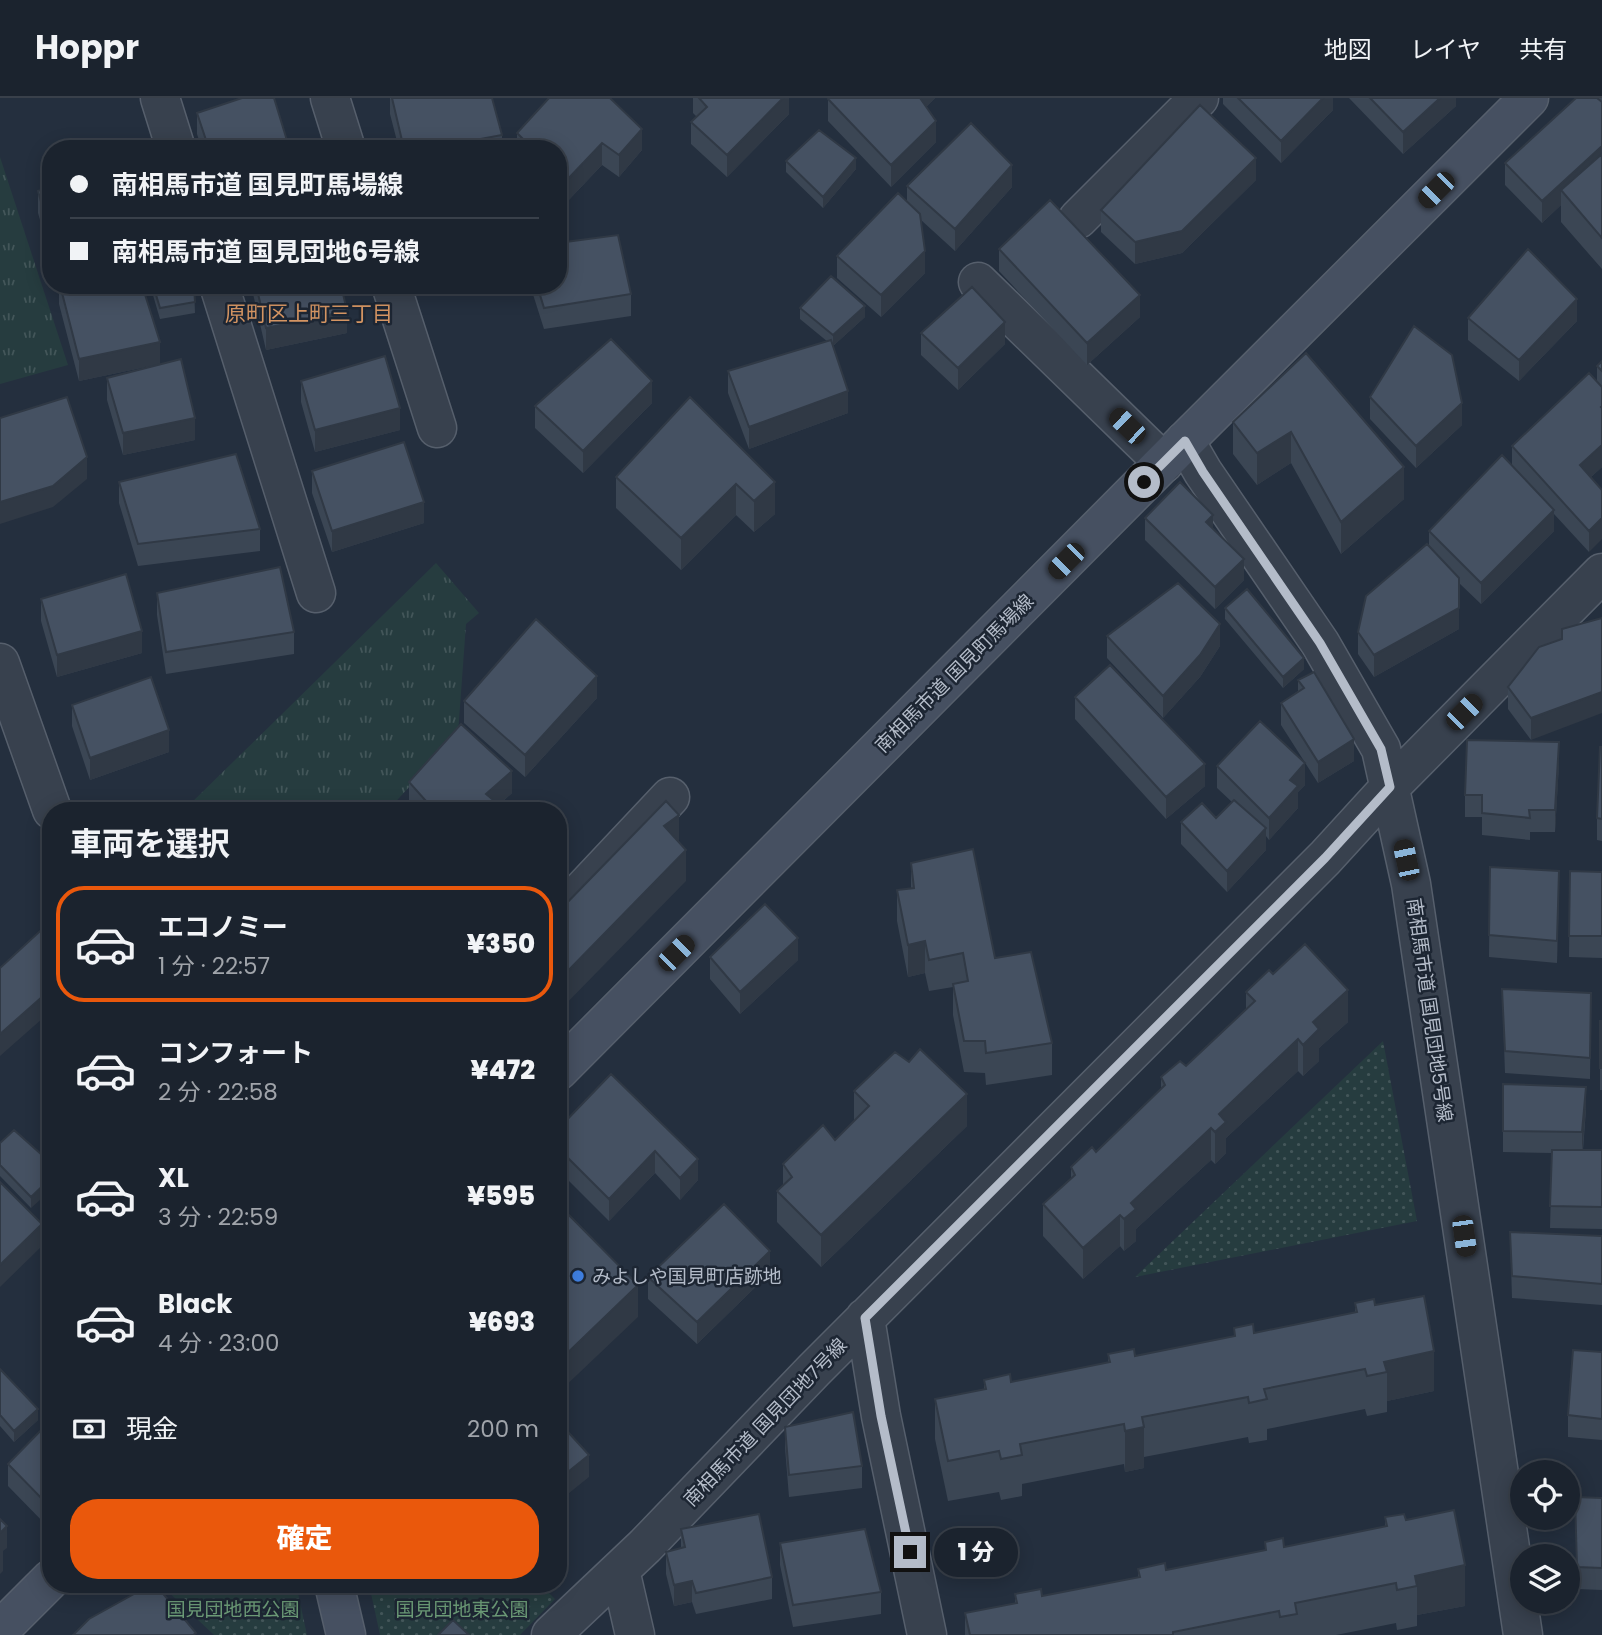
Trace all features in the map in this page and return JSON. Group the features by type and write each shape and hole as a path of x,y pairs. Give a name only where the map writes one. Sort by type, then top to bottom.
{"street":[{"path":"160,98 173,140"},
{"path":"330,98 343,140"},
{"path":"1078,219 1199,98"},
{"name":"南相馬市道 国見町馬場線","path":"567,1062 1529,98"},
{"name":"南相馬市道 国見団地5号線","path":"978,282 1174,452 1203,472 1326,655 1381,749 1411,884 1523,1635"},
{"path":"222,294 316,593"},
{"path":"394,294 437,428"},
{"name":"南相馬市道 国見団地7号線","path":"551,1635 620,1570 865,1318 1325,858 1390,787 1602,573"},
{"path":"0,663 49,802"},
{"path":"567,906 670,797"},
{"path":"865,1318 881,1416 928,1635"},
{"path":"620,1570 635,1635"},
{"path":"0,1630 42,1588"},
{"path":"336,1593 345,1635"}],"green space":[{"path":"0,157 42,285 42,294 45,294 68,365 0,384"},
{"path":"436,563 479,613 466,624 458,734 395,802 192,802"},
{"path":"1383,1041 1417,1221 1135,1277"},
{"name":"国見団地西公園","path":"170,1593 298,1593 307,1635 214,1635"},
{"name":"国見団地東公園","path":"371,1593 549,1593 555,1599 520,1635 380,1635"}],"building":[{"path":"242,98 274,98 287,140 206,140 197,113"},
{"path":"392,98 492,98 502,135 475,140 402,140"},
{"path":"549,98 610,98 642,129 619,155 602,143 567,180 567,140 524,140 517,133"},
{"path":"699,98 783,98 727,155 691,122 707,107"},
{"path":"829,98 920,98 936,121 891,165"},
{"path":"1238,98 1323,98 1281,141"},
{"path":"1370,98 1440,98 1403,132"},
{"path":"1576,98 1597,98 1602,102 1602,146 1542,201 1505,163"},
{"path":"1200,105 1256,158 1182,231 1135,242 1101,210"},
{"path":"971,123 1012,165 955,229 907,186"},
{"path":"819,130 856,158 823,197 786,161"},
{"path":"1602,154 1602,238 1561,190"},
{"path":"42,190 42,205 38,191"},
{"path":"898,193 920,214 925,251 881,295 837,256"},
{"path":"1050,200 1140,295 1087,343 999,249"},
{"path":"618,235 631,294 544,308 540,294 567,294 567,242"},
{"path":"1528,249 1577,299 1519,360 1468,318"},
{"path":"831,276 865,306 833,335 800,308"},
{"path":"972,287 1005,322 958,368 921,333"},
{"path":"62,294 145,294 160,342 79,359"},
{"path":"156,294 195,294 195,302 160,308"},
{"path":"258,294 343,294 347,311 266,328"},
{"path":"1414,326 1452,355 1462,403 1416,446 1370,397"},
{"path":"611,339 652,381 583,451 535,406"},
{"path":"831,340 848,391 749,427 728,371"},
{"path":"1306,353 1404,467 1341,522 1291,432 1257,453 1233,422"},
{"path":"385,356 400,408 315,430 301,381"},
{"path":"181,359 195,418 123,433 107,378"},
{"path":"1589,373 1602,387 1602,445 1580,465 1602,490 1602,518 1589,531 1512,446"},
{"path":"67,397 87,457 53,486 0,502 0,418"},
{"path":"690,397 775,482 754,501 736,484 681,538 616,477"},
{"path":"404,442 424,502 332,531 312,471"},
{"path":"236,454 260,529 138,544 119,482"},
{"path":"1502,455 1554,510 1481,583 1429,531"},
{"path":"1180,482 1213,515 1206,522 1244,559 1215,587 1145,518"},
{"path":"1427,544 1459,578 1459,608 1374,655 1358,632 1366,596"},
{"path":"280,567 294,632 166,652 157,593"},
{"path":"126,574 142,631 57,655 41,599"},
{"path":"1178,583 1220,624 1200,655 1163,696 1107,636"},
{"path":"1247,589 1304,658 1283,677 1225,608"},
{"path":"1602,618 1602,692 1531,718 1508,687 1539,647 1562,639 1562,629"},
{"path":"536,619 597,676 525,755 464,701"},
{"path":"1110,665 1205,764 1166,797 1075,697"},
{"path":"1314,672 1354,739 1318,762 1281,703 1304,688 1298,680"},
{"path":"151,677 169,730 90,758 72,705"},
{"path":"1260,721 1305,763 1290,780 1298,786 1269,818 1217,766"},
{"path":"461,724 512,771 486,794 496,802 427,802 409,782"},
{"path":"1467,740 1559,742 1555,810 1529,810 1530,818 1482,813 1482,795 1465,795"},
{"path":"1602,747 1602,819 1597,818"},
{"path":"1234,800 1266,828 1227,871 1181,822 1202,803 1216,818"},
{"path":"666,801 679,815 664,826 686,850 567,972 567,903"},
{"path":"973,849 995,958 1031,952 1052,1043 986,1053 985,1041 964,1041 953,984 968,981 963,953 929,960 925,941 908,945 897,890 914,888 911,863"},
{"path":"1490,867 1559,871 1557,941 1489,935"},
{"path":"1570,871 1602,872 1602,936 1569,936"},
{"path":"765,904 798,938 740,992 710,957"},
{"path":"42,929 42,997 0,1034 0,968"},
{"path":"1305,944 1348,990 1313,1022 1319,1029 1303,1045 1298,1039 1219,1114 1226,1122 1215,1132 1211,1128 1131,1203 1136,1209 1124,1219 1120,1215 1083,1248 1043,1204 1075,1175 1071,1167 1092,1147 1096,1152 1165,1085 1161,1077 1180,1061 1186,1066 1255,1001 1246,992 1269,970 1273,974"},
{"path":"1502,989 1591,993 1590,1058 1505,1051"},
{"path":"1602,1021 1602,1068 1600,1068"},
{"path":"920,1049 967,1094 821,1235 777,1191 792,1177 783,1164 823,1125 835,1140 869,1106 854,1091 895,1052 909,1062"},
{"path":"611,1074 698,1159 680,1178 655,1151 609,1199 567,1157 567,1120"},
{"path":"1503,1084 1586,1087 1582,1132 1503,1131"},
{"path":"14,1130 42,1155 42,1187 31,1197 0,1165 0,1143"},
{"path":"1552,1150 1602,1150 1602,1207 1550,1206"},
{"path":"0,1182 42,1224 0,1265"},
{"path":"724,1204 770,1251 697,1322 648,1277"},
{"path":"567,1213 638,1285 567,1353"},
{"path":"1510,1232 1602,1236 1602,1284 1512,1276"},
{"path":"1424,1296 1434,1351 1384,1362 1387,1372 1367,1376 1365,1369 1264,1389 1267,1399 1249,1403 1248,1397 1142,1417 1144,1427 1125,1431 1124,1424 1020,1444 1022,1455 1001,1459 999,1451 948,1461 935,1399 986,1389 984,1380 1010,1374 1011,1382 1110,1362 1108,1354 1134,1349 1135,1356 1235,1336 1234,1328 1253,1324 1254,1333 1357,1312 1355,1303 1374,1299 1375,1305"},
{"path":"1573,1350 1602,1352 1602,1419 1568,1415"},
{"path":"0,1369 38,1409 14,1431 0,1415"},
{"path":"853,1412 862,1466 789,1475 785,1427"},
{"path":"42,1429 42,1499 8,1464"},
{"path":"567,1431 589,1455 567,1473"},
{"path":"1580,1497 1602,1498 1602,1568 1580,1567 1580,1544 1576,1544 1576,1530 1580,1530"},
{"path":"1454,1510 1465,1565 1415,1576 1417,1586 1397,1590 1396,1583 1295,1603 1297,1614 1280,1617 1279,1611 1173,1632 1173,1635 970,1635 965,1613 1017,1603 1015,1594 1041,1589 1042,1596 1140,1577 1138,1569 1165,1563 1166,1570 1266,1550 1265,1542 1283,1538 1284,1547 1387,1526 1385,1517 1404,1514 1406,1520"},
{"path":"759,1514 772,1577 696,1593 692,1581 674,1585 666,1552 685,1547 681,1529"},
{"path":"0,1519 7,1526 0,1533"},
{"path":"865,1529 881,1592 793,1605 780,1543"},
{"path":"136,1593 163,1593 196,1633 73,1635 89,1619"},
{"path":"453,1620 469,1635 438,1635"}],"place":[{"name":"みよしや国見町店跡地","path":"578,1276"}],"district":[{"name":"原町区上町三丁目","path":"309,314"}],"route":[{"path":"910,1552 881,1416 865,1318 1325,858 1390,787 1381,749 1320,643 1203,472 1185,441 1144,482"}]}
